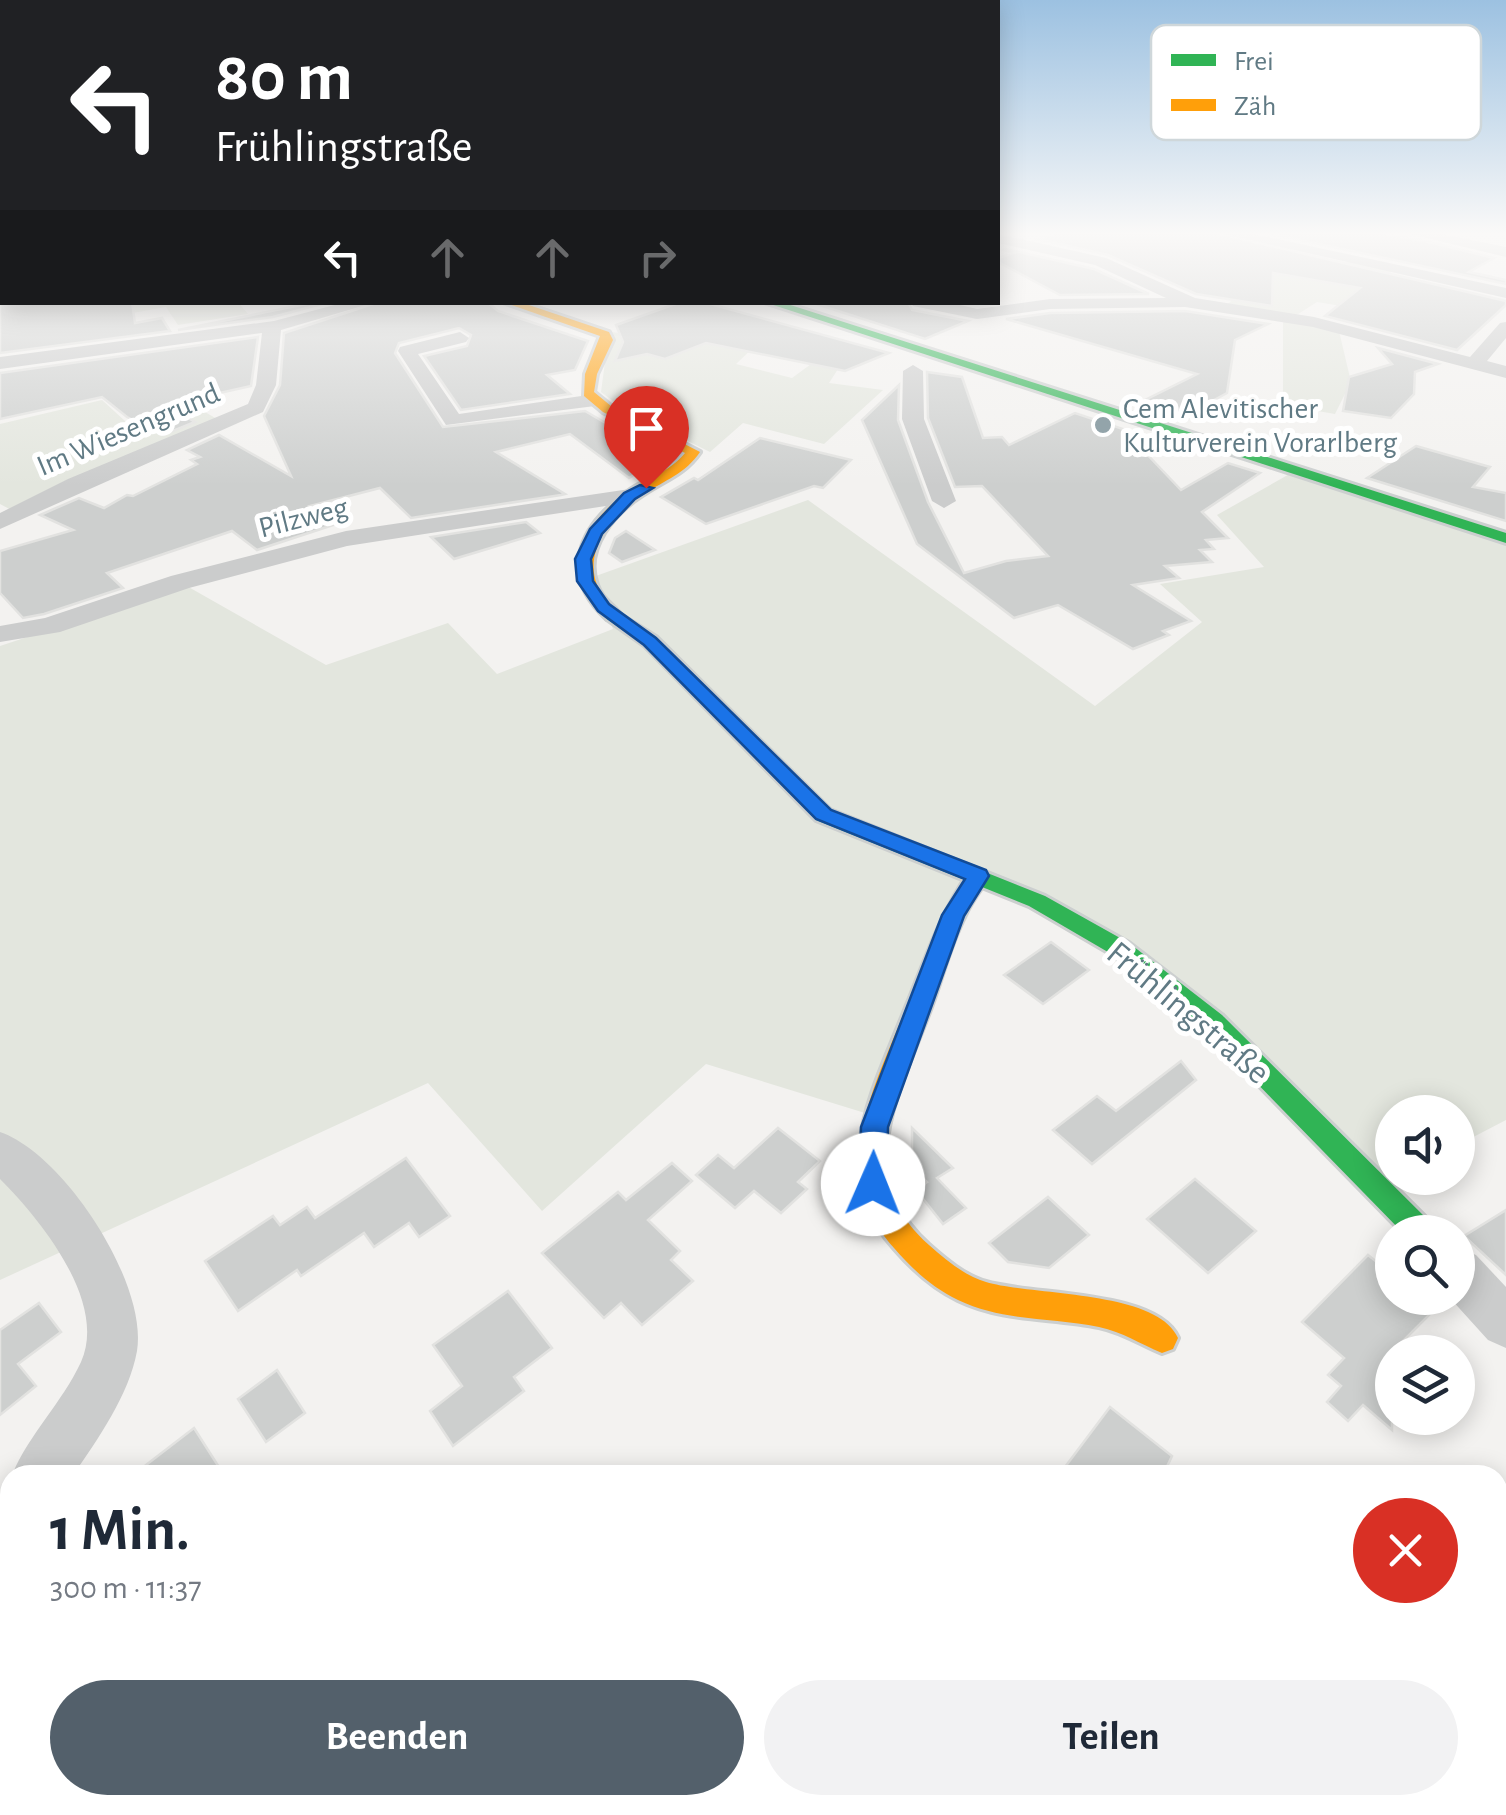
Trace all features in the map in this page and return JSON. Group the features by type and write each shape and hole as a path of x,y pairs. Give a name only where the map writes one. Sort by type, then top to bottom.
{"street":[{"path":"0,364 274,326 310,317"},
{"path":"553,317 605,334 607,340 591,374 588,393 596,400"},
{"path":"815,317 1506,538"},
{"path":"1283,317 1506,372"},
{"name":"Im Wiesengrund","path":"0,522 76,484 256,408 268,388 268,333 274,326"},
{"path":"1474,364 1506,327"},
{"path":"460,338 407,351 453,421 596,400"},
{"path":"913,371 913,419 944,501"},
{"name":"Frühlingstraße","path":"596,400 692,452 686,464 630,496 595,532 583,559 585,581 604,608 650,641 823,815 1038,901 1121,949 1213,1022 1404,1215"},
{"name":"Pilzweg","path":"0,634 50,626 180,582 346,539 630,496"},
{"path":"978,876 953,915 874,1127 873,1184 880,1203 914,1252 945,1277 976,1294 1019,1305 1104,1310 1135,1320 1162,1338"},
{"path":"0,1151 23,1168 65,1220 100,1279 114,1328 110,1354 89,1400 47,1465"},
{"path":"1475,1289 1506,1323"}],"shaded area":[{"path":"43,317 112,317 50,328"},
{"path":"172,317 231,317 178,325"},
{"path":"1283,318 1339,331 1351,382 1335,414 1283,405"},
{"path":"609,332 755,346 736,364 792,378 822,356 840,366 829,383 883,390 824,444 743,423 710,452 625,410 601,392"},
{"path":"102,400 125,421 193,405 217,419 17,513 0,504 0,424"},
{"path":"1293,472 1506,540 1506,1120 1475,1136 1475,1095 1375,1095 1375,1173 1116,936 974,868 865,1113 706,1064 542,1211 428,1083 0,1280 0,646 185,585 326,665 448,623 497,674 613,629 593,577 808,500 1095,706 1202,622 1160,584 1264,567 1217,515"}],"building":[{"path":"0,317 134,317 135,323 162,318 170,331 0,353"},
{"path":"244,317 274,317 273,317 178,330"},
{"path":"334,317 515,317 588,341 575,370 547,375 570,394 461,410 424,356 467,346 471,335 459,328 399,343 395,353 443,427 585,411 664,457 629,478 570,434 496,452 565,494 411,518 380,488 310,506 336,524 257,550 232,531 107,573 123,588 23,618 0,593 0,551 73,530 40,515 79,498 104,508 127,495 133,496 197,464 191,460 200,457 187,450 219,435 291,476 264,416 280,385 284,333"},
{"path":"639,317 757,317 889,353 845,371 706,343 665,359 647,354 615,361 623,342 616,325"},
{"path":"856,317 946,317 968,321 925,339"},
{"path":"1221,317 1268,324 1235,340 1227,393 1179,419 1135,405 1197,374 1006,319"},
{"path":"1328,317 1493,317 1457,350"},
{"path":"258,337 251,386 166,405 195,422 163,435 127,417 102,397 0,419 0,373"},
{"path":"1378,348 1438,364 1415,372 1414,394 1391,418 1343,411 1349,377 1392,364"},
{"path":"927,372 962,377 983,438 1002,437 1009,445 1075,413 1123,429 1181,490 1228,463 1260,473 1202,512 1228,538 1206,540 1214,549 1200,550 1212,562 1165,566 1179,578 1133,585 1191,621 1163,631 1169,635 1133,649 1058,605 1014,618 917,544 862,420 899,385 898,420 928,502 964,573 1006,561 1048,556 982,486 955,487 928,418"},
{"path":"760,438 851,460 823,488 814,486 706,524 661,497 694,478 698,480"},
{"path":"1416,446 1490,467 1473,487 1506,493 1506,521 1367,478"},
{"path":"526,522 540,533 454,559 431,537"},
{"path":"626,531 655,550 622,562 609,553 615,538"},
{"path":"1051,942 1089,970 1043,1004 1004,975"},
{"path":"1181,1061 1196,1080 1092,1164 1053,1130 1097,1096 1116,1111"},
{"path":"778,1128 820,1161 798,1182 807,1189 781,1213 754,1191 735,1208 696,1175 718,1155 734,1168"},
{"path":"912,1128 953,1168 937,1178 966,1208 943,1224 916,1190 927,1182 912,1167"},
{"path":"406,1158 450,1216 419,1237 409,1223 374,1247 364,1233 301,1276 297,1270 238,1311 205,1261 273,1216 280,1225 307,1207 315,1218"},
{"path":"672,1163 692,1181 648,1220 680,1251 671,1260 693,1281 642,1325 621,1303 604,1318 542,1253 618,1192 626,1200"},
{"path":"1195,1179 1256,1231 1208,1273 1147,1219"},
{"path":"1048,1197 1089,1235 1049,1268 1008,1262 989,1243"},
{"path":"1506,1210 1506,1275 1475,1246 1475,1229"},
{"path":"1368,1255 1375,1261 1375,1315 1429,1315 1409,1335 1375,1335 1375,1415 1363,1405 1348,1421 1327,1402 1341,1386 1328,1375 1344,1358 1302,1322"},
{"path":"508,1291 552,1348 514,1377 524,1391 453,1446 430,1411 462,1386 433,1345"},
{"path":"39,1303 61,1332 18,1364 36,1386 0,1415 0,1330"},
{"path":"277,1370 305,1413 266,1442 238,1399"},
{"path":"1110,1407 1172,1456 1168,1465 1066,1465"},
{"path":"194,1428 218,1465 146,1465"}],"traffic: fast":[{"path":"815,317 1506,538"},
{"path":"613,615 650,641 823,815 1037,901 1121,949 1213,1022 1404,1215"}],"traffic: slow":[{"path":"553,317 605,334 607,340 591,374 588,393 607,409 693,452 681,467 616,508 594,538 587,554 589,586 613,615"},
{"path":"978,876 949,924 880,1110 872,1159 877,1199 914,1250 964,1288 1005,1302 1115,1316 1162,1338"}],"place":[{"name":"Cem Alevitischer Kulturverein Vorarlberg","path":"1103,425"}],"route":[{"path":"646,488 630,496 595,532 583,559 585,581 604,608 650,641 823,815 978,876 953,915 874,1127 873,1184"}]}
